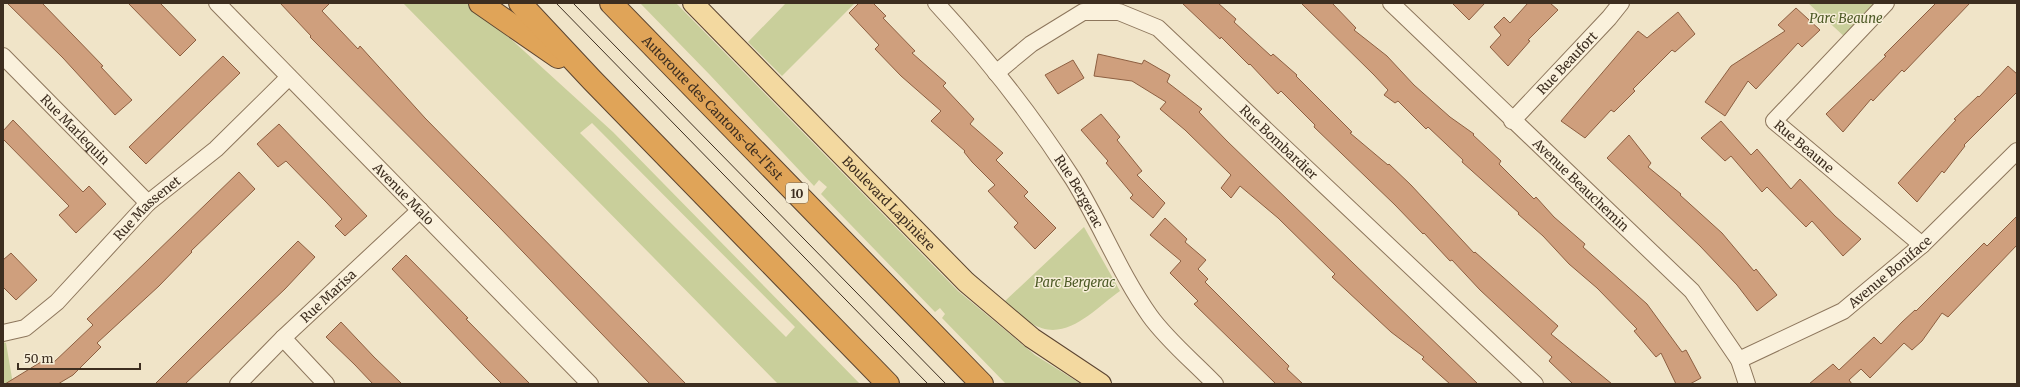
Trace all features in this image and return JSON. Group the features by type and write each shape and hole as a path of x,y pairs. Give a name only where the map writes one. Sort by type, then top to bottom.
{"highway":[{"path":"480,3 592,80"},
{"path":"520,3 592,80 888,384"},
{"name":"Autoroute des Cantons-de-l'Est","path":"611,3 982,384"}],"main road":[{"name":"Boulevard Lapinière","path":"693,3 966,282 1032,338 1101,384"}],"street":[{"name":"Avenue Malo","path":"217,3 590,384"},
{"name":"Rue Bergerac","path":"936,3 996,73 1052,149 1077,186 1122,269 1151,318 1215,384"},
{"name":"Avenue Beauchemin","path":"1391,3 1512,121 1692,291 1739,360 1747,384"},
{"name":"Rue Beaufort","path":"1512,121 1609,18 1621,3"},
{"name":"Rue Beaune","path":"1886,3 1774,121 1922,245"},
{"name":"Rue Bombardier","path":"996,73 1031,44 1083,12 1119,12 1158,28 1535,384"},
{"name":"Rue Marlequin","path":"3,56 148,203"},
{"name":"Rue Massenet","path":"3,333 25,328 56,302 148,203 216,149 289,77"},
{"name":"Avenue Boniface","path":"1739,360 1843,311 1922,245 2017,151"},
{"name":"Rue Marisa","path":"238,384 283,338 420,210"},
{"path":"283,338 326,384"}],"green space":[{"path":"403,3 467,3 513,41 613,132 860,384 778,384","holes":["592,123 795,327 786,337 580,133"]},
{"path":"640,3 676,3 958,291 1035,355 1081,384 1006,384 942,318 945,314 940,308 935,312 821,194 827,187 819,180 814,186"},
{"path":"786,3 855,3 782,76 748,42"},
{"name":"Parc Beaune","path":"1808,3 1883,3 1847,39"},
{"name":"Parc Bergerac","path":"1084,227 1120,291 1089,315 1067,327 1056,330 1044,329 1031,323 1005,301"},
{"path":"3,342 6,343 13,384 3,384"}],"building":[{"path":"7,3 42,3 103,66 101,67 132,100 115,115 63,58"},
{"path":"128,3 160,3 196,40 180,56"},
{"path":"280,3 330,3 322,11 358,49 360,46 425,118 686,384 650,384 499,227 310,37 311,36"},
{"path":"859,3 873,3 886,16 883,18 915,51 912,53 946,83 943,86 974,119 970,124 1003,153 996,160 1028,192 1024,196 1056,228 1035,249 1014,227 1018,223 988,191 995,185 972,162 964,152 965,151 931,121 941,111 901,76 875,49 879,45 849,13"},
{"path":"1182,3 1218,3 1236,19 1234,22 1271,56 1273,54 1297,75 1296,76 1352,132 1350,133 1388,165 1389,164 1411,185 1474,253 1475,252 1558,326 1551,334 1612,384 1573,384 1549,361 1552,357 1480,290 1452,260 1450,261 1424,233 1423,234 1314,127 1315,125 1281,91 1278,94 1250,64 1249,65 1221,37 1220,39"},
{"path":"1301,3 1332,3 1356,28 1354,30 1387,56 1414,85 1450,117 1474,134 1473,135 1501,161 1499,164 1534,199 1536,197 1554,217 1585,244 1583,247 1647,304 1682,352 1686,350 1701,378 1690,384 1676,384 1661,353 1656,357 1634,331 1637,329 1597,288 1569,264 1543,236 1462,162 1463,160 1428,127 1426,129 1398,101 1395,103 1384,95 1388,90"},
{"path":"1452,3 1485,3 1469,20"},
{"path":"1528,3 1550,3 1558,10 1528,40 1530,41 1508,66 1490,47 1501,35 1494,27 1504,17 1510,23"},
{"path":"1936,3 1970,3 1904,72 1902,70 1873,101 1871,99 1843,132 1826,114 1886,56 1884,55"},
{"path":"1796,8 1820,30 1802,47 1798,43 1756,89 1748,81 1725,116 1705,102 1731,66 1785,31 1778,25"},
{"path":"1678,12 1695,34 1675,52 1672,50 1633,89 1635,91 1614,112 1611,110 1585,138 1561,121 1638,31 1647,38"},
{"path":"1098,54 1142,64 1144,60 1170,75 1167,82 1202,109 1199,112 1227,141 1478,384 1450,384 1422,359 1424,357 1391,332 1332,277 1335,274 1278,218 1240,186 1231,198 1221,188 1231,175 1185,130 1160,109 1166,102 1132,81 1094,76"},
{"path":"223,56 240,73 146,164 129,147"},
{"path":"1073,60 1084,78 1058,94 1045,75"},
{"path":"2008,66 2017,74 2017,92 1964,145 1965,146 1944,173 1942,171 1917,202 1898,183 1956,120 1954,119 1978,96 1979,97"},
{"path":"1101,114 1120,137 1117,140 1142,171 1137,175 1165,203 1153,218 1130,198 1133,195 1106,163 1108,161 1081,130"},
{"path":"13,120 83,192 89,186 106,204 76,233 59,215 69,206 3,139 3,131"},
{"path":"1721,121 1751,155 1757,149 1791,189 1800,179 1835,216 1861,239 1843,256 1812,221 1806,227 1767,187 1762,192 1731,156 1725,161 1701,138"},
{"path":"279,124 367,216 345,236 335,226 342,219 326,202 286,161 278,167 257,144"},
{"path":"1629,135 1651,163 1648,167 1681,194 1680,195 1722,233 1754,271 1756,269 1777,295 1757,311 1737,285 1700,246 1607,158"},
{"path":"239,172 255,189 191,251 192,252 159,286 97,343 101,347 73,375 58,384 5,384 49,357 53,363 93,325 87,319"},
{"path":"2017,216 2017,245 1948,317 1942,313 1922,341 1912,350 1904,343 1870,378 1861,369 1849,380 1852,384 1809,384 1833,364 1839,370 1874,337 1881,344 1984,243 1987,246"},
{"path":"1165,218 1187,239 1185,242 1206,260 1198,269 1208,279 1205,282 1289,366 1287,369 1303,384 1276,384 1194,304 1198,301 1170,273 1181,261 1150,235"},
{"path":"298,241 315,257 285,289 185,384 155,384"},
{"path":"11,253 37,280 16,300 3,287 3,260"},
{"path":"406,255 530,384 502,384 486,368 392,269"},
{"path":"341,322 402,384 373,384 326,337"}],"tram line":[{"path":"556,3 928,384"},
{"path":"573,3 946,384"}]}
